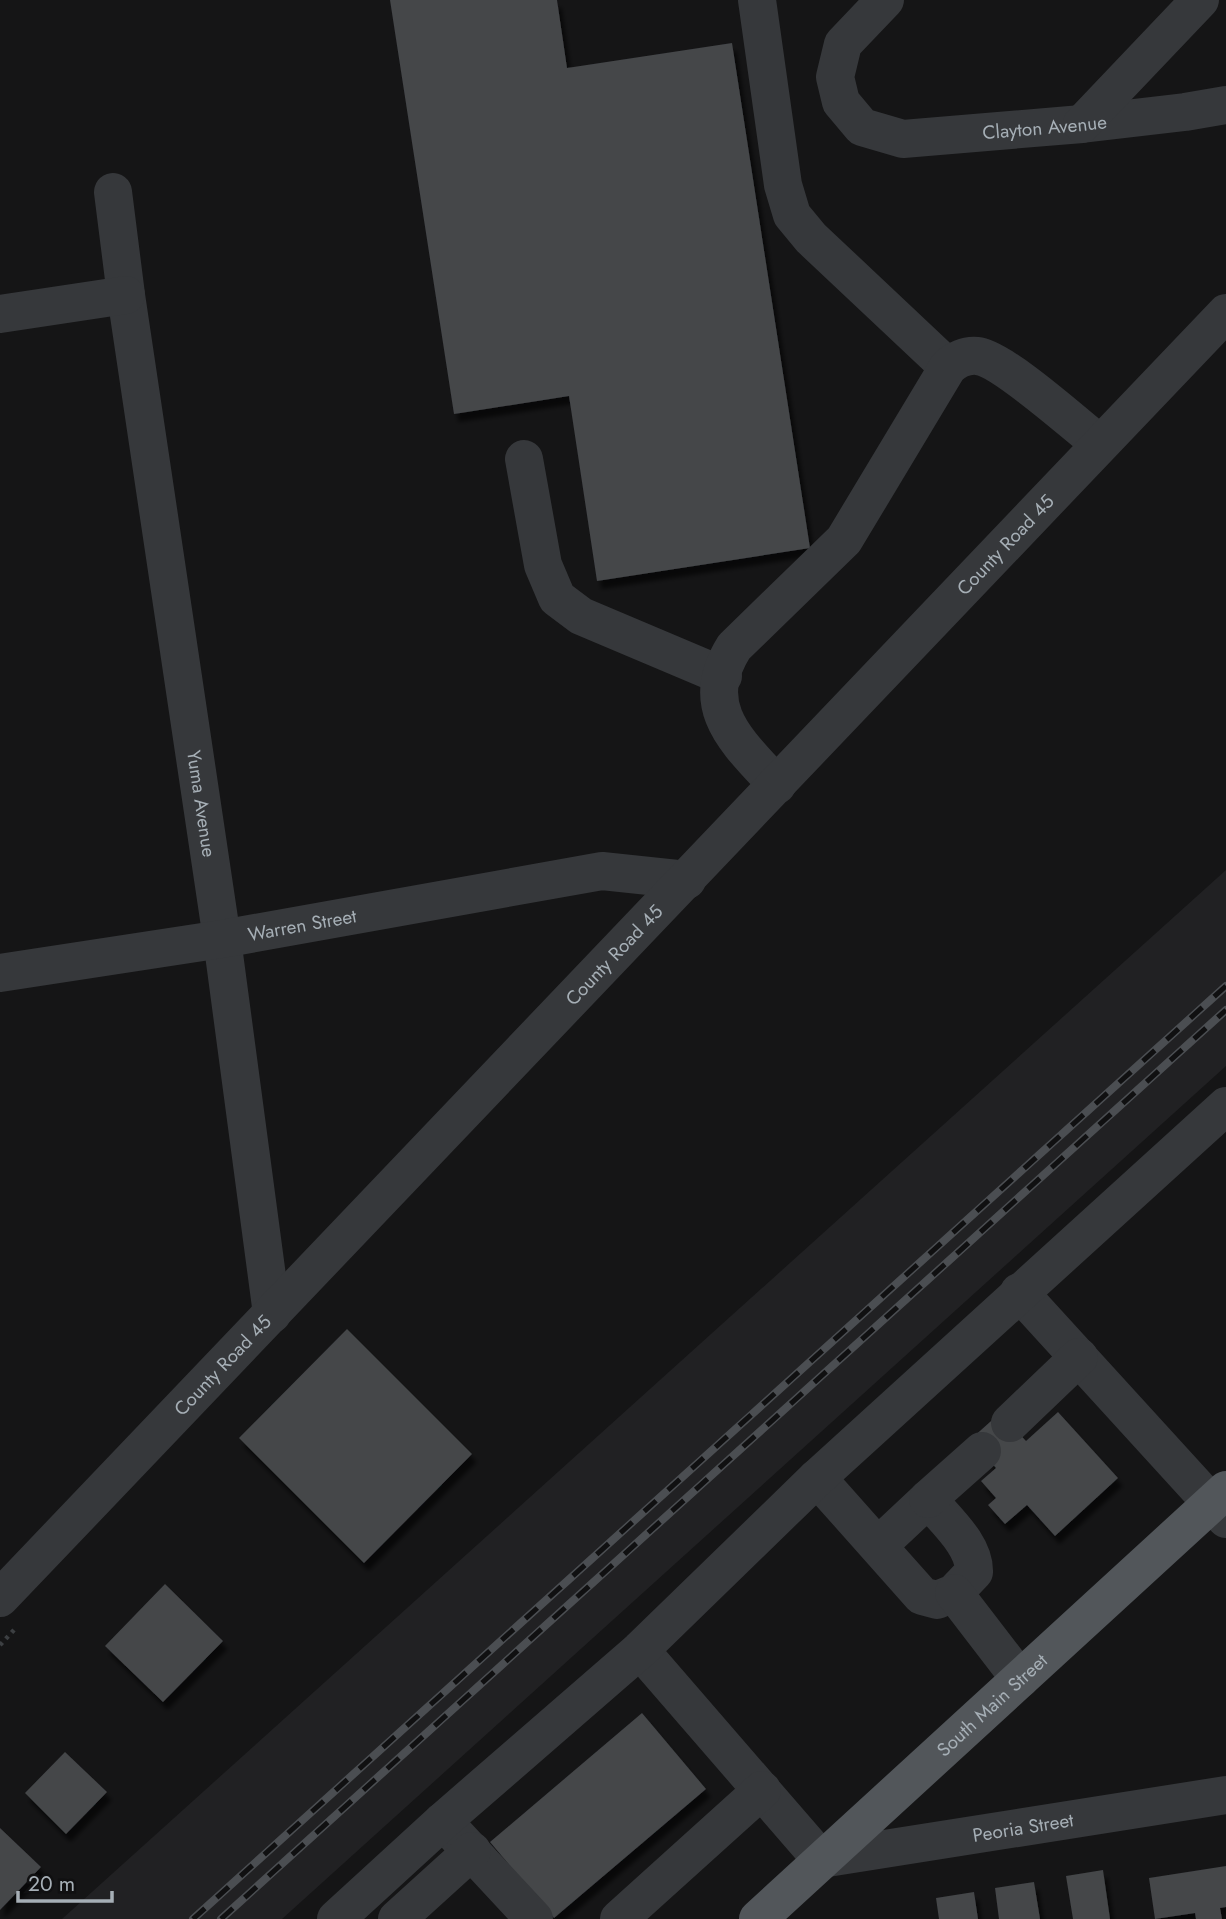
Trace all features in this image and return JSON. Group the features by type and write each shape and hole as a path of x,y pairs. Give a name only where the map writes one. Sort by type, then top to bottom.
{"main road":[{"name":"South Main Street","path":"758,1919 1020,1679 1221,1504"}],"street":[{"path":"757,0 783,185 792,215 811,239 948,367"},
{"name":"Clayton Avenue","path":"885,0 843,44 835,76 841,102 862,127 903,139 1082,124 1226,105"},
{"path":"1082,124 1200,0"},
{"name":"Yuma Avenue","path":"113,192 222,939 272,1314"},
{"path":"0,314 126,295"},
{"name":"County Road 45","path":"0,1598 1226,313"},
{"path":"776,785 731,734 721,710 720,691 725,662 734,647 844,540 948,367 958,359 978,356 999,363 1100,444"},
{"path":"524,459 543,565 557,598 581,616 723,676"},
{"name":"Warren Street","path":"0,973 222,939 603,871 687,880"},
{"path":"337,1919 443,1821 640,1650 817,1478 1226,1106"},
{"path":"1019,1292 1221,1504"},
{"path":"1010,1423 1079,1357"},
{"path":"878,1546 982,1451"},
{"path":"817,1478 922,1596 937,1600 954,1593 974,1572 974,1563 968,1549 928,1499"},
{"path":"954,1593 1020,1679"},
{"path":"640,1650 821,1859"},
{"path":"619,1919 762,1790"},
{"name":"Peoria Street","path":"821,1859 1226,1795"},
{"path":"443,1821 534,1919"},
{"path":"419,1912 472,1851"}],"shaded area":[{"path":"1226,870 1226,1066 282,1919 62,1919"}],"building":[{"path":"390,0 557,0 567,68 732,43 810,548 597,581 569,396 454,414"},
{"path":"347,1329 472,1454 364,1563 239,1438"},
{"path":"1058,1412 1118,1478 1055,1536 1027,1505 1005,1524 988,1505 996,1498 981,1481 996,1468 971,1439 1000,1413 1026,1441"},
{"path":"165,1584 223,1641 163,1702 105,1646"},
{"path":"642,1713 706,1789 554,1918 490,1842"},
{"path":"65,1752 107,1792 66,1834 25,1793"},
{"path":"0,1828 41,1867 0,1910"},
{"path":"1226,1866 1226,1907 1220,1908 1222,1919 1196,1919 1195,1913 1155,1919 1149,1878"},
{"path":"1103,1870 1110,1919 1073,1919 1066,1876"},
{"path":"1034,1882 1040,1919 999,1919 995,1888"},
{"path":"974,1892 978,1919 939,1919 936,1898"}],"railway":[{"path":"193,1919 1226,986"},
{"path":"221,1919 1226,1010"}]}
